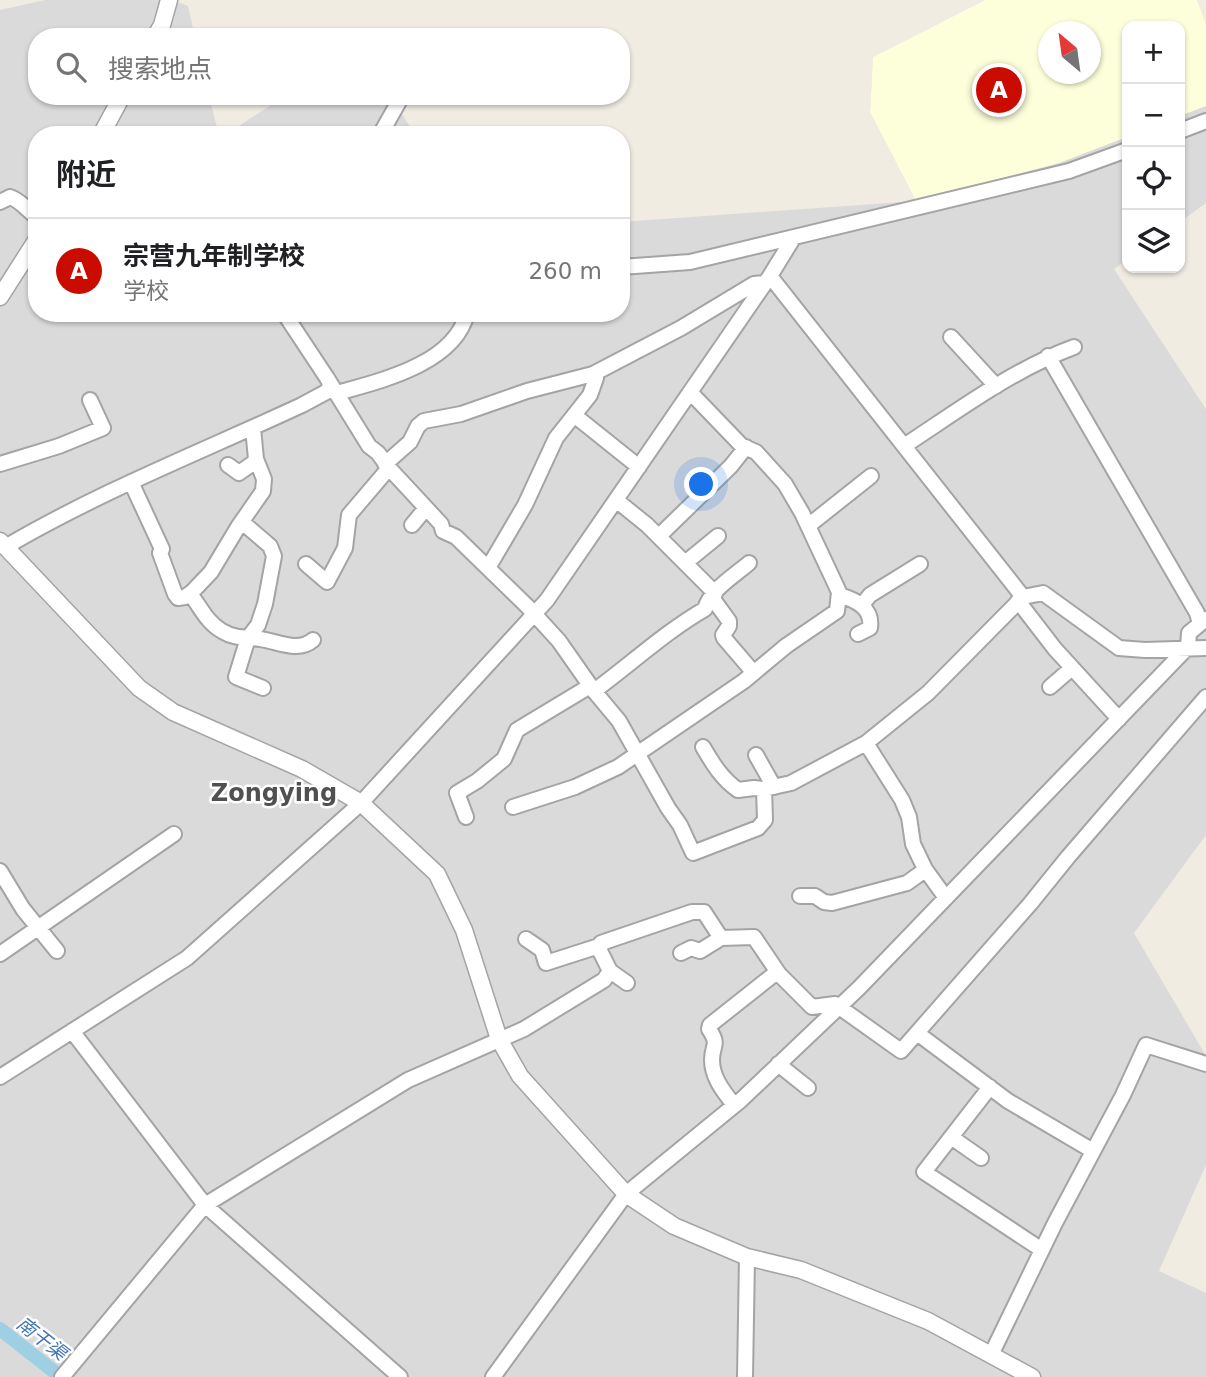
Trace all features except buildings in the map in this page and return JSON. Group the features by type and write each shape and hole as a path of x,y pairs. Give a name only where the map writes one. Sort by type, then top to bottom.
{"street":[{"path":"160,28 169,0"},
{"path":"106,126 117,105"},
{"path":"385,126 397,105"},
{"path":"1185,129 1206,121"},
{"path":"630,266 690,262 1069,171 1122,152"},
{"path":"0,202 10,197 18,199 28,211"},
{"path":"0,1077 187,958 361,803 547,600 768,279 794,237"},
{"path":"0,297 28,253"},
{"path":"306,564 327,582 345,548 349,516 424,421 468,412 527,391 593,374 681,328 754,284 768,279"},
{"path":"768,279 904,446 1072,668 1119,719"},
{"path":"290,322 369,446 440,524 443,531 456,537 559,641 619,721 693,853 758,828 765,820 769,788 756,755"},
{"path":"462,322 450,344 422,364 334,388 3,543 139,688 173,712 302,769 361,803 437,874 464,930 499,1039 520,1076 626,1194 674,1226 747,1257 801,1270 928,1321 1031,1377"},
{"path":"951,337 996,386"},
{"path":"904,446 1010,376 1048,356 1074,347"},
{"path":"493,1377 626,1194 734,1105 838,1007 1188,647 1189,633 1203,621 1048,356"},
{"path":"488,568 525,505 556,438 590,395 596,378 593,374"},
{"path":"513,807 575,787 618,767 754,673 786,646 837,611 839,595 808,526 785,484 756,452 746,447 690,392"},
{"path":"0,464 59,446 103,428 90,400"},
{"path":"574,415 639,467"},
{"path":"131,482 162,549 162,563 175,594 178,598 185,597 211,572 263,491 264,479 256,461 253,428"},
{"path":"659,537 731,466 746,447"},
{"path":"228,465 239,473 256,461"},
{"path":"808,526 871,476"},
{"path":"617,500 715,593"},
{"path":"412,525 426,508"},
{"path":"242,522 270,546 274,556 265,604 258,625 248,638 236,677 263,688"},
{"path":"685,563 718,536"},
{"path":"466,817 457,793 504,759 517,730 592,688 705,610 707,601 749,564"},
{"path":"862,605 870,595 919,564"},
{"path":"715,593 713,599 729,621 724,638 754,673"},
{"path":"703,747 717,771 738,790 791,783 866,743 928,692 1020,599 1044,593 1119,648 1206,648"},
{"path":"190,594 209,622 222,632 238,638 263,639 280,645 301,645 313,640"},
{"path":"839,595 853,599 868,613 870,628 858,634"},
{"path":"1050,687 1072,668"},
{"path":"681,953 691,948 699,951 721,937 754,937 777,972 812,1007 835,1004 901,1051 1206,697"},
{"path":"866,743 902,800 909,817 913,844 925,870 946,898"},
{"path":"0,954 174,834"},
{"path":"800,896 815,896 824,902 832,903 907,883 925,870"},
{"path":"0,871 38,928 57,951"},
{"path":"526,939 542,950 546,963 698,911 704,912 721,937"},
{"path":"599,947 610,971 627,983"},
{"path":"64,1374 205,1205 408,1080 524,1029 593,987 608,976 610,971"},
{"path":"734,1105 718,1083 714,1072 712,1061 716,1040 709,1029 710,1025 777,972"},
{"path":"72,1031 205,1205 400,1377"},
{"path":"917,1033 1008,1101 1093,1151"},
{"path":"991,1355 1146,1045 1206,1063"},
{"path":"778,1064 808,1088"},
{"path":"990,1087 924,1172 1042,1250"},
{"path":"951,1138 981,1158"},
{"path":"745,1377 747,1257"}],"shaded area":[{"path":"45,0 172,0 188,6 193,28 28,28 28,105 211,105 217,126 28,126 28,322 630,322 630,221 916,201 870,112 873,57 985,0 1197,0 1206,24 1206,203 1185,218 1185,21 1122,21 1122,263 1114,269 1206,409 1206,835 1134,933 1206,1056 1206,1165 1159,1271 1206,1293 1206,1377 0,1377 0,10"},
{"path":"985,0 1197,0 1206,24 1206,106 1185,114 1185,21 1122,21 1122,139 1059,163 916,201 870,112 873,57"},
{"path":"271,105 397,105 409,126 239,126"}],"waterway":[{"name":"南干渠","path":"0,1329 61,1377"}],"place":[{"name":"宗营九年制学校","path":"999,90"}],"district":[{"name":"Zongying","path":"274,793"}]}
